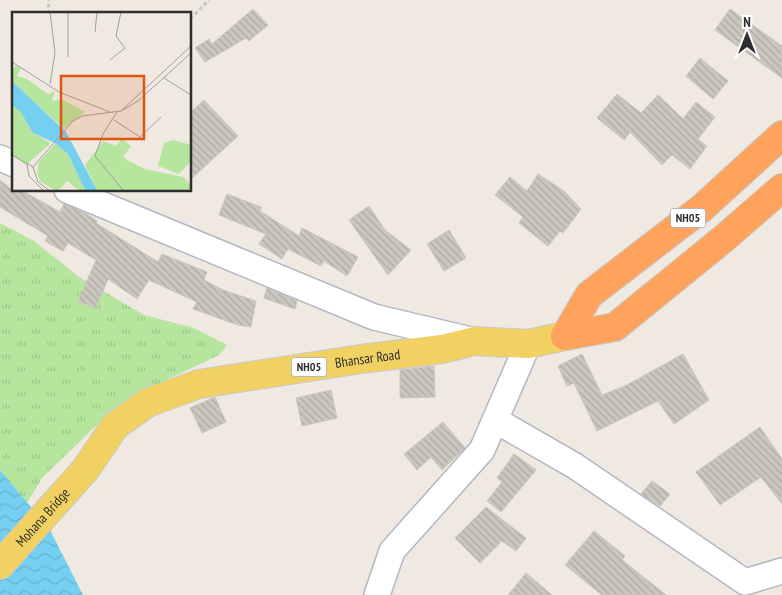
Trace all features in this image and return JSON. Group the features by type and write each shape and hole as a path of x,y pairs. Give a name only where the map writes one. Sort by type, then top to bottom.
{"highway":[{"name":"NH05","path":"565,336 589,295 702,208 782,135"},
{"name":"NH05","path":"565,336 615,327 722,240 782,188"}],"main road":[{"name":"Bhansar Road","path":"85,470 115,426 147,403 200,384 361,359 442,349 476,341 528,344 565,336"},
{"name":"Mohana Bridge","path":"0,565 85,470"}],"street":[{"path":"0,158 12,163"},
{"path":"69,191 374,317 476,341"},
{"path":"377,595 392,551 482,450 528,344"},
{"path":"495,420 576,466 745,582 782,571"}],"path":[{"path":"191,18 209,0"}],"green space":[{"path":"0,223 34,241 79,277 144,315 194,328 227,345 219,355 158,384 106,416 42,478 27,503 0,470"}],"water":[{"path":"0,470 50,530 83,595 0,595"}],"building":[{"path":"253,9 268,25 249,41 246,38 205,62 195,48 209,39 212,44"},
{"path":"730,9 782,46 782,78 715,30"},
{"path":"700,58 728,81 713,99 686,76"},
{"path":"617,94 641,113 658,95 683,119 696,102 715,117 698,139 707,146 690,169 672,155 662,165 630,132 624,140 597,118"},
{"path":"204,100 238,136 191,179 191,112"},
{"path":"538,174 564,191 581,209 563,233 560,231 548,246 519,223 523,217 495,195 510,177 527,191"},
{"path":"0,180 12,191 23,191 60,212 64,204 85,213 97,221 96,223 158,262 162,254 207,272 204,280 223,290 256,301 251,327 238,325 193,309 197,302 149,280 137,299 108,279 96,308 78,301 96,260 68,243 63,251 45,241 48,236 0,207"},
{"path":"227,194 261,207 260,211 299,236 302,228 358,257 347,276 324,261 321,266 288,249 282,259 259,244 266,234 219,215"},
{"path":"369,206 385,230 411,250 388,275 349,220"},
{"path":"449,230 466,258 444,271 427,244"},
{"path":"267,288 297,301 295,309 264,298"},
{"path":"582,354 602,395 627,385 683,354 709,400 674,424 658,401 597,431 574,383 567,386 558,366"},
{"path":"434,366 435,397 400,398 400,370"},
{"path":"331,390 337,418 302,426 296,398"},
{"path":"215,397 226,422 202,433 190,408"},
{"path":"443,422 465,448 442,470 431,457 417,470 404,454"},
{"path":"760,427 782,459 782,504 761,477 720,505 696,472"},
{"path":"514,454 536,470 501,512 487,501 502,482 497,478"},
{"path":"652,481 670,494 660,506 641,494"},
{"path":"486,507 526,538 516,551 502,541 480,563 455,538"},
{"path":"594,531 625,556 622,560 666,595 602,595 565,565"},
{"path":"526,573 552,595 508,595"}]}
